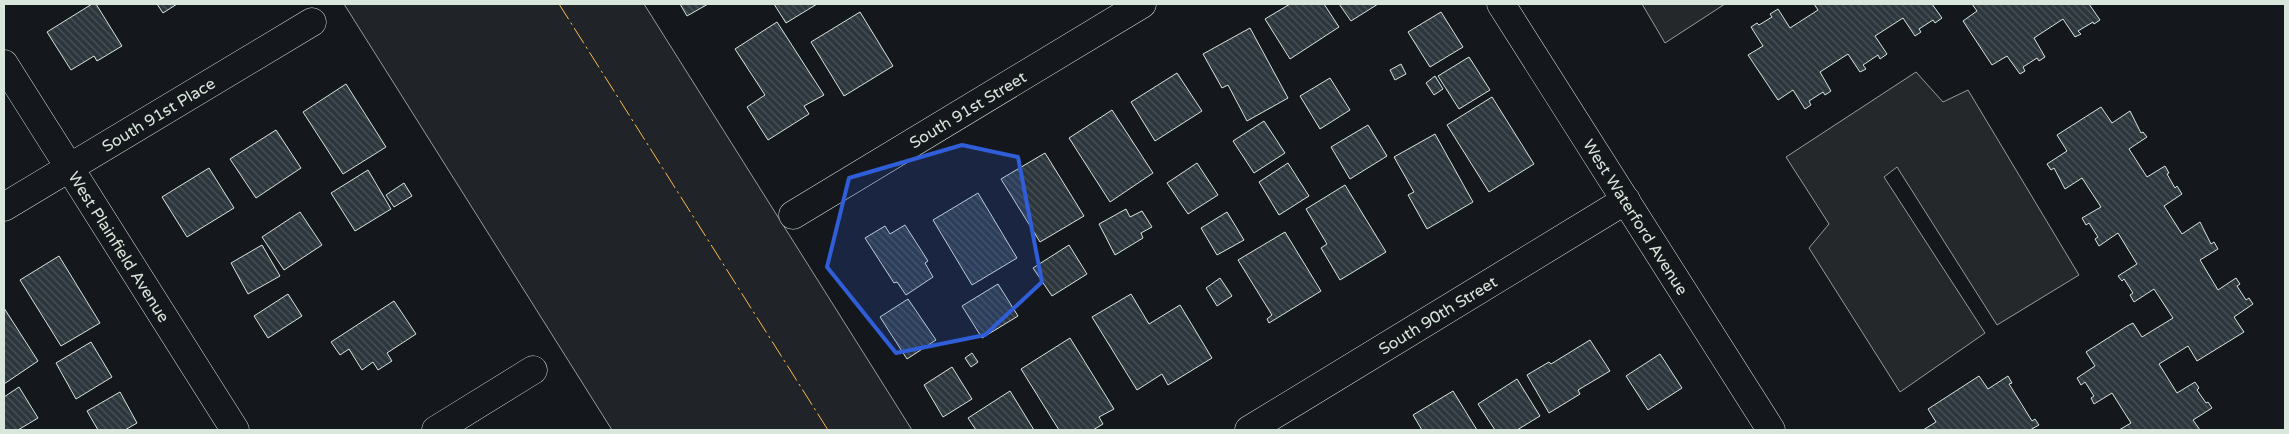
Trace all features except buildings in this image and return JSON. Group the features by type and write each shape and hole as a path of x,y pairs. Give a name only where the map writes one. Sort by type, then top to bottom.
{"street":[{"name":"South 91st Street","path":"794,215 1142,4"},
{"name":"West Waterford Avenue","path":"1501,4 1771,430"},
{"name":"South 91st Place","path":"4,207 312,22"},
{"name":"West Plainfield Avenue","path":"4,64 235,430"},
{"name":"South 90th Street","path":"1249,430 1626,200"},
{"path":"436,430 533,370"}],"highlighted area":[{"path":"962,145 1018,157 1042,282 985,335 896,353 827,267 849,178"}],"shaded area":[{"path":"344,4 644,4 912,430 612,430"},
{"path":"1642,4 1725,4 1665,43"},
{"path":"1916,72 1943,102 1968,90 2079,275 1997,325 1897,167 1884,177 1985,333 1900,392 1809,248 1829,224 1786,157"}],"power":[{"path":"559,4 828,430"}]}
